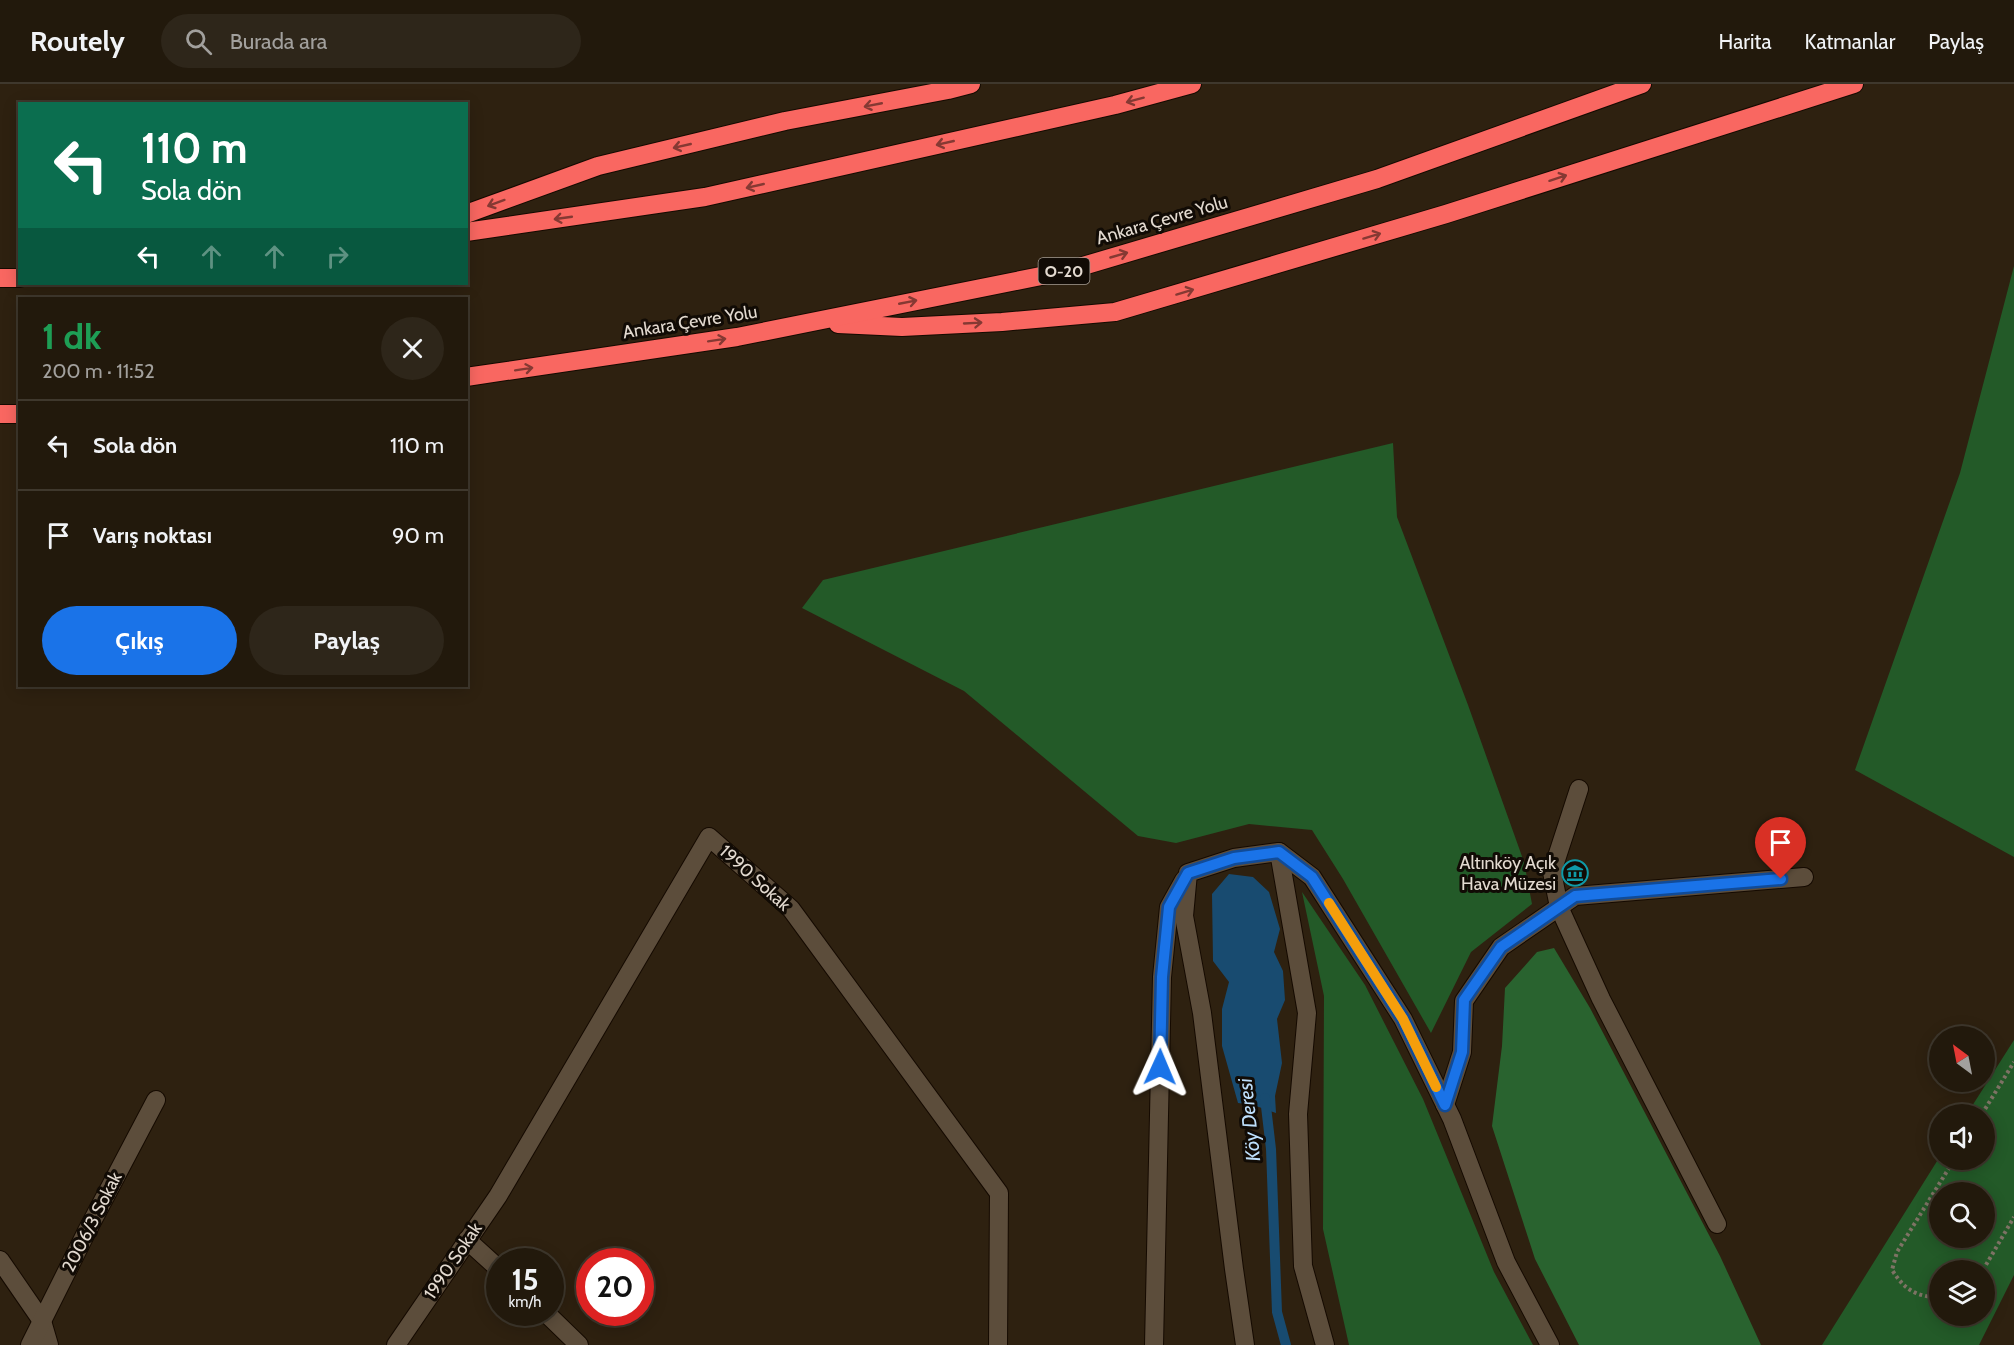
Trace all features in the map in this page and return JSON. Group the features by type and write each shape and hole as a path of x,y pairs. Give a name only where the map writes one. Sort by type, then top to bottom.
{"highway":[{"path":"468,213 598,166 785,121 971,84"},
{"path":"468,232 705,197 1115,105 1192,84"},
{"name":"Ankara Çevre Yolu","path":"468,377 737,337 1066,270 1377,178 1642,84"},
{"path":"810,322 902,327 1002,322 1115,312 1446,214 1854,84"},
{"path":"0,278 18,278"},
{"path":"0,414 18,414"}],"street":[{"path":"1579,789 1552,872 1559,908 1600,999 1718,1224"},
{"name":"1990 Sokak","path":"396,1345 498,1196 709,837 791,909 999,1193 998,1345"},
{"path":"1279,852 1308,1013 1298,1114 1303,1266 1325,1345"},
{"path":"1154,1345 1162,977 1169,907 1188,873 1234,858 1279,852 1312,877 1403,1019 1452,1119 1506,1262 1550,1345"},
{"path":"1188,873 1184,916 1202,1013 1245,1345"},
{"path":"1445,1105 1462,1052 1464,1000 1501,947 1575,896 1804,877"},
{"name":"2006/3 Sokak","path":"30,1345 156,1100"},
{"path":"467,1240 486,1257"},
{"path":"0,1260 42,1321 49,1345"},
{"path":"559,1326 579,1345"}],"path":[{"path":"1988,1104 2014,1062"},
{"path":"1929,1297 1918,1296 1900,1282 1892,1270 1897,1252 1948,1170"},
{"path":"1989,1260 2014,1217"}],"green space":[{"path":"2014,266 2014,857 1855,770 1960,473"},
{"path":"1393,443 1397,517 1524,862 1532,904 1471,952 1431,1033 1343,879 1312,830 1249,824 1176,843 1138,836 964,691 802,608 823,580"},
{"path":"1302,892 1365,985 1423,1099 1494,1272 1533,1345 1349,1345 1323,1229 1324,996"},
{"path":"1554,948 1590,1008 1720,1256 1761,1345 1579,1345 1535,1259 1492,1126 1502,1046 1505,988 1537,952"},
{"path":"2014,1040 2014,1275 1995,1313 1995,1260 1929,1260 1929,1326 1988,1326 1979,1345 1822,1345 1931,1170 1995,1170 1995,1104 1973,1104 1981,1092 1995,1092 1995,1070"}],"water":[{"path":"1229,874 1253,877 1269,892 1280,929 1274,952 1283,971 1285,1000 1277,1019 1282,1063 1275,1096 1276,1113 1253,1105 1238,1103 1222,1046 1222,1009 1229,982 1213,961 1212,894"}],"waterway":[{"name":"Köy Deresi","path":"1265,1098 1271,1149 1277,1312 1286,1345"}],"slow traffic":[{"path":"1329,903 1403,1019 1436,1087"}],"place":[{"name":"Altınköy Açık Hava Müzesi","path":"1575,873"}],"route":[{"path":"1160,1067 1162,977 1169,907 1188,873 1234,858 1279,852 1312,877 1403,1019 1445,1105 1462,1052 1464,1000 1501,947 1575,896 1781,879"}]}
